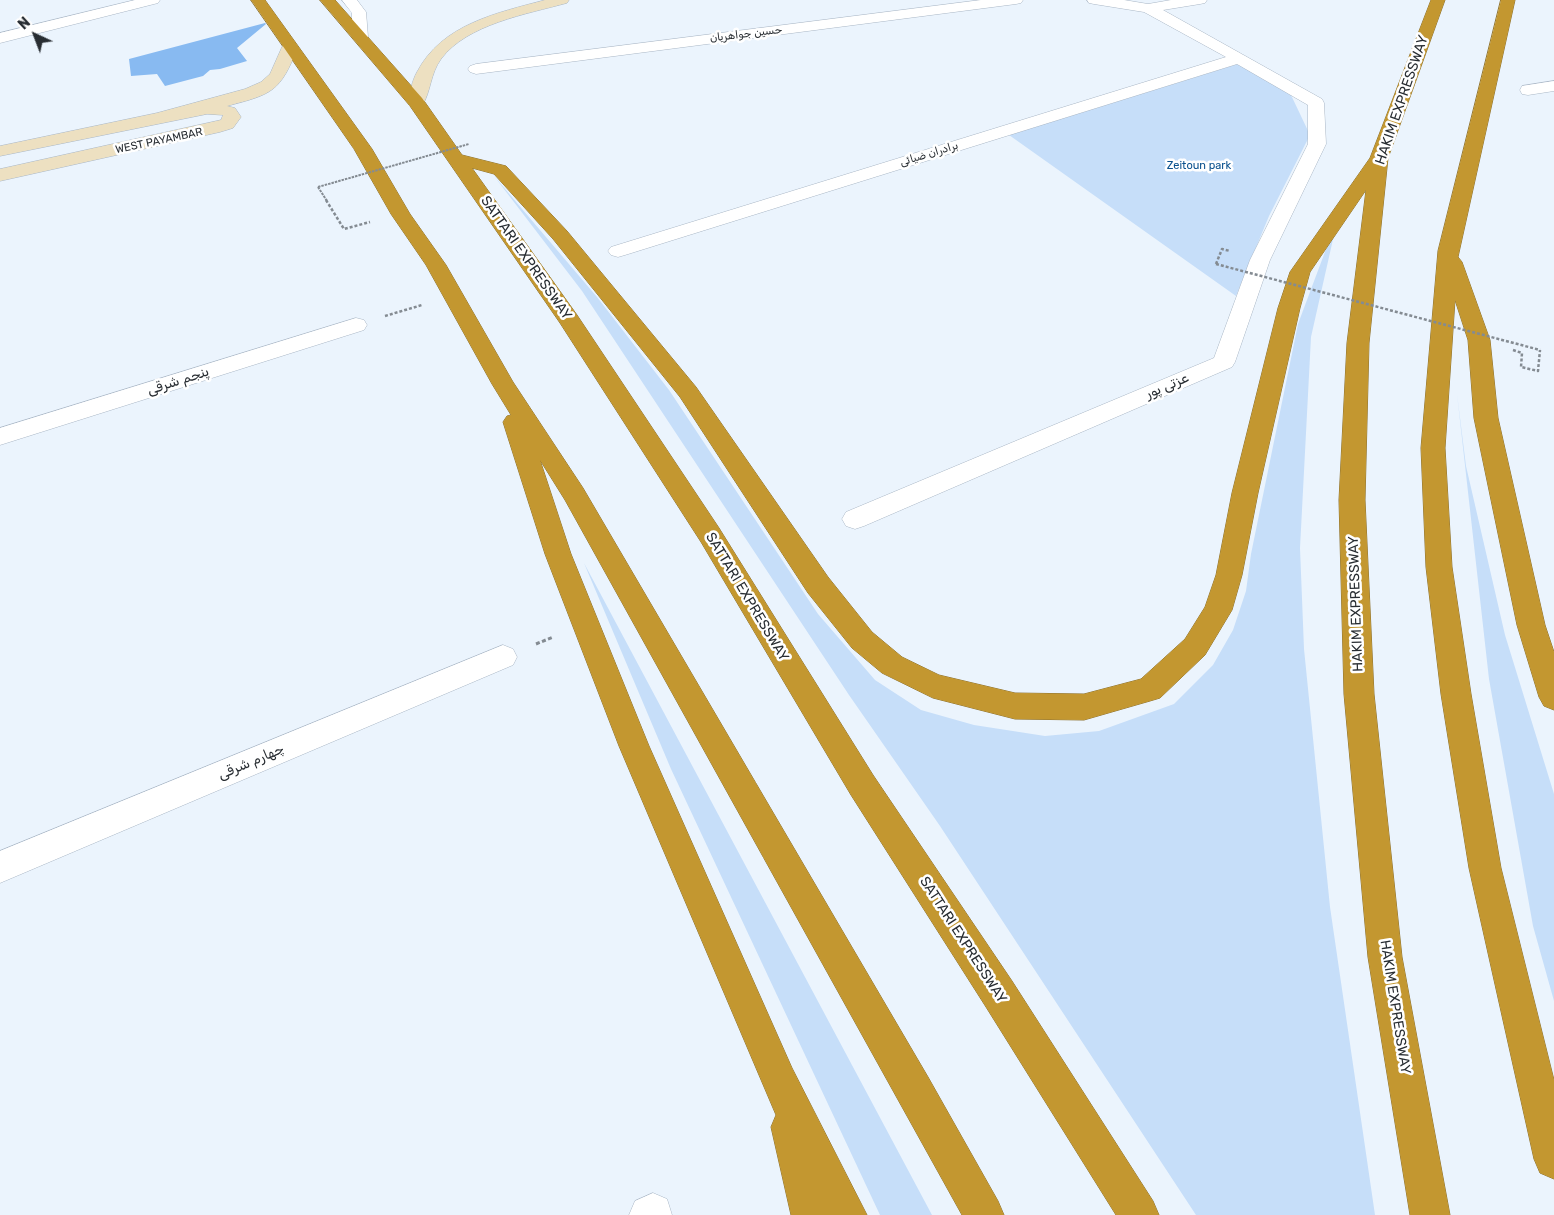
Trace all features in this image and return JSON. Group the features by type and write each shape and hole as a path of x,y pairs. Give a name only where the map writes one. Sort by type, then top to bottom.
{"highway":[{"path":"258,0 363,149 401,214 436,264 503,384 574,494 915,1090 984,1215"},
{"name":"SATTARI EXPRESSWAY","path":"327,0 416,102 463,152 715,544 862,786 999,994 1139,1215"},
{"name":"HAKIM EXPRESSWAY","path":"1430,1215 1385,957 1359,694 1352,500 1357,352 1379,158 1438,0"},
{"path":"1508,0 1448,252 1433,448 1439,567 1456,694 1485,868 1554,1159"},
{"path":"463,152 500,170 560,235 688,392 818,585 862,640 892,665 933,686 1015,706 1084,707 1150,689 1195,647 1218,610 1229,575 1245,493 1289,308 1300,272 1379,158"},
{"path":"1448,252 1479,340 1486,418 1531,625 1554,697"},
{"path":"503,384 558,554 634,746 779,1081 847,1215"},
{"path":"779,1081 811,1215"}],"main road":[{"path":"416,102 425,71 448,43 461,33 484,23 562,0"},
{"name":"WEST PAYAMBAR","path":"154,120 234,98 273,82 290,47"},
{"name":"WEST PAYAMBAR","path":"0,151 215,108 229,112 232,117 227,124 220,127 0,175"}],"street":[{"path":"0,38 153,0"},
{"path":"349,0 360,12 360,37"},
{"name":"حسین جواهریان","path":"476,69 1016,0"},
{"path":"1094,0 1148,8 1200,0"},
{"path":"1148,8 1239,58"},
{"name":"عزتی پور","path":"855,518 1224,362 1260,260 1317,144 1316,103 1239,58"},
{"name":"برادران ضیائی","path":"618,252 1239,58"},
{"path":"1528,90 1554,86"},
{"name":"پنجم شرقی","path":"0,437 356,325"},
{"name":"چهارم شرقی","path":"0,867 503,657"}],"path":[{"path":"344,230 318,187 463,152"},
{"path":"1222,249 1216,264 1540,350 1538,371 1521,367 1522,353"},
{"path":"356,325 454,296"},
{"path":"503,657 586,624"}],"green space":[{"name":"Zeitoun park","path":"1241,63 1291,95 1310,135 1269,216 1236,296 1009,135"},
{"path":"494,176 597,297 669,390 818,614 875,680 921,710 974,725 1045,736 1099,731 1174,704 1213,665 1233,630 1246,591 1251,554 1298,324 1338,217 1311,337 1300,548 1304,649 1330,907 1375,1215 1196,1215 940,826 849,695 582,291"},
{"path":"1457,394 1466,466 1505,635 1554,794 1554,1001 1533,926 1489,679"},
{"path":"584,563 932,1215 880,1215 671,769"}],"building":[{"path":"265,23 237,48 247,61 210,70 203,76 165,86 157,74 131,76 129,59"}]}
